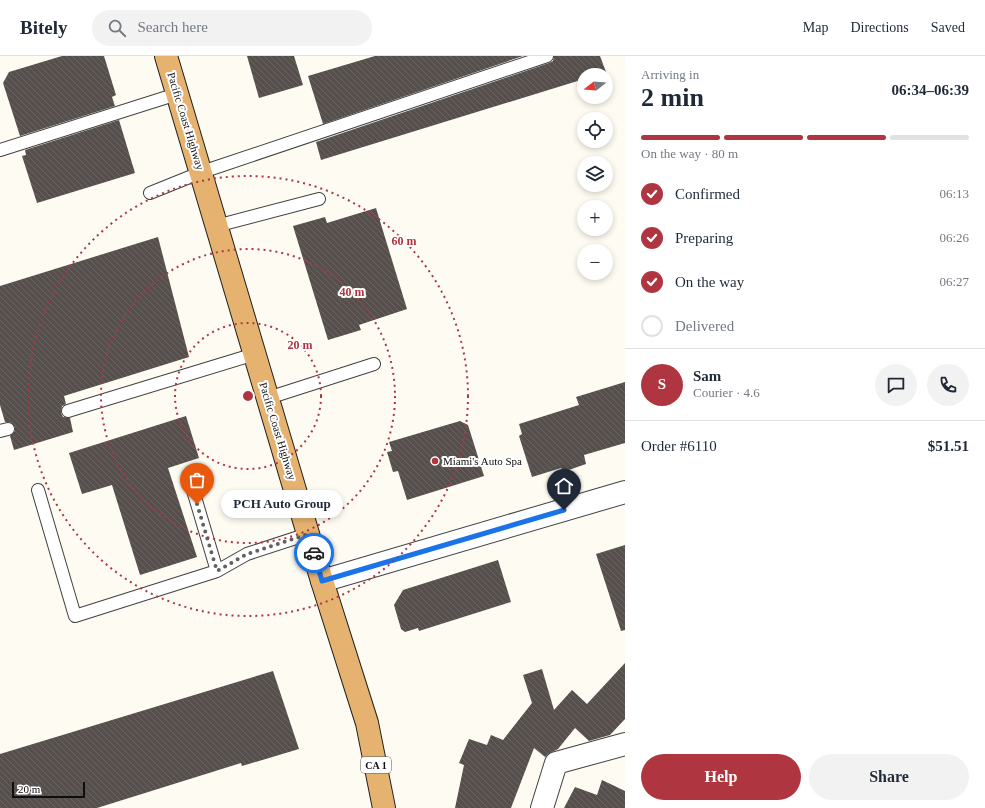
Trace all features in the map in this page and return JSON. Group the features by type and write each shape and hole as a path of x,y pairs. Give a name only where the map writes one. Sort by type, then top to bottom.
{"highway":[{"name":"Pacific Coast Highway","path":"166,56 202,172 216,226 322,581 367,723 384,808"}],"street":[{"path":"322,581 625,492"},
{"path":"542,808 556,763 625,744"}],"lane":[{"path":"150,193 202,172 547,56"},
{"path":"0,150 177,94"},
{"path":"216,226 319,199"},
{"path":"68,411 255,354"},
{"path":"268,398 374,364"},
{"path":"189,477 217,571"},
{"path":"38,490 75,616 217,571 247,554 308,534"}],"building":[{"path":"62,56 104,56 116,95 112,97 115,106 20,136 3,83 9,72"},
{"path":"247,56 294,56 303,85 259,98"},
{"path":"375,56 523,56 323,124 308,76"},
{"path":"554,56 600,56 604,68 577,68 577,81 321,160 316,142 553,61"},
{"path":"119,120 135,173 37,203 22,156 26,155 25,150"},
{"path":"376,208 407,309 359,325 361,330 328,340 293,226 325,217 327,223"},
{"path":"158,237 189,357 64,396 66,404 62,406 61,413 63,417 70,418 73,432 14,450 10,436 15,431 15,427 10,422 5,422 0,405 0,286"},
{"path":"625,382 625,443 584,455 586,464 563,472 561,468 532,477 519,436 522,434 519,424 579,405 576,397"},
{"path":"186,416 199,458 168,468 197,557 140,575 112,485 82,494 69,453"},
{"name":"Miami's Auto Spa","path":"460,421 468,425 484,476 407,500 398,471 393,472 387,452 392,451 389,442"},
{"path":"625,545 625,630 621,631 596,554"},
{"path":"498,560 511,602 419,631 418,628 405,632 401,629 394,605 403,590"},
{"path":"625,663 625,719 610,735 589,741 575,728 558,749 545,757 534,748 511,808 455,808 464,765 459,763 469,739 487,745 491,735 503,740 532,703 523,675 542,669 554,710 572,690 587,704"},
{"path":"273,671 299,749 242,766 241,763 97,808 0,808 0,754"},
{"path":"602,780 625,791 625,808 564,808 575,787 597,795"}],"way so far":[{"path":"197,504 217,571 247,554 308,534 314,553"}],"place":[{"name":"Miami's Auto Spa","path":"435,461"},
{"name":"PCH Auto Group","path":"197,504"}],"route":[{"path":"314,553 322,581 564,510"}]}
